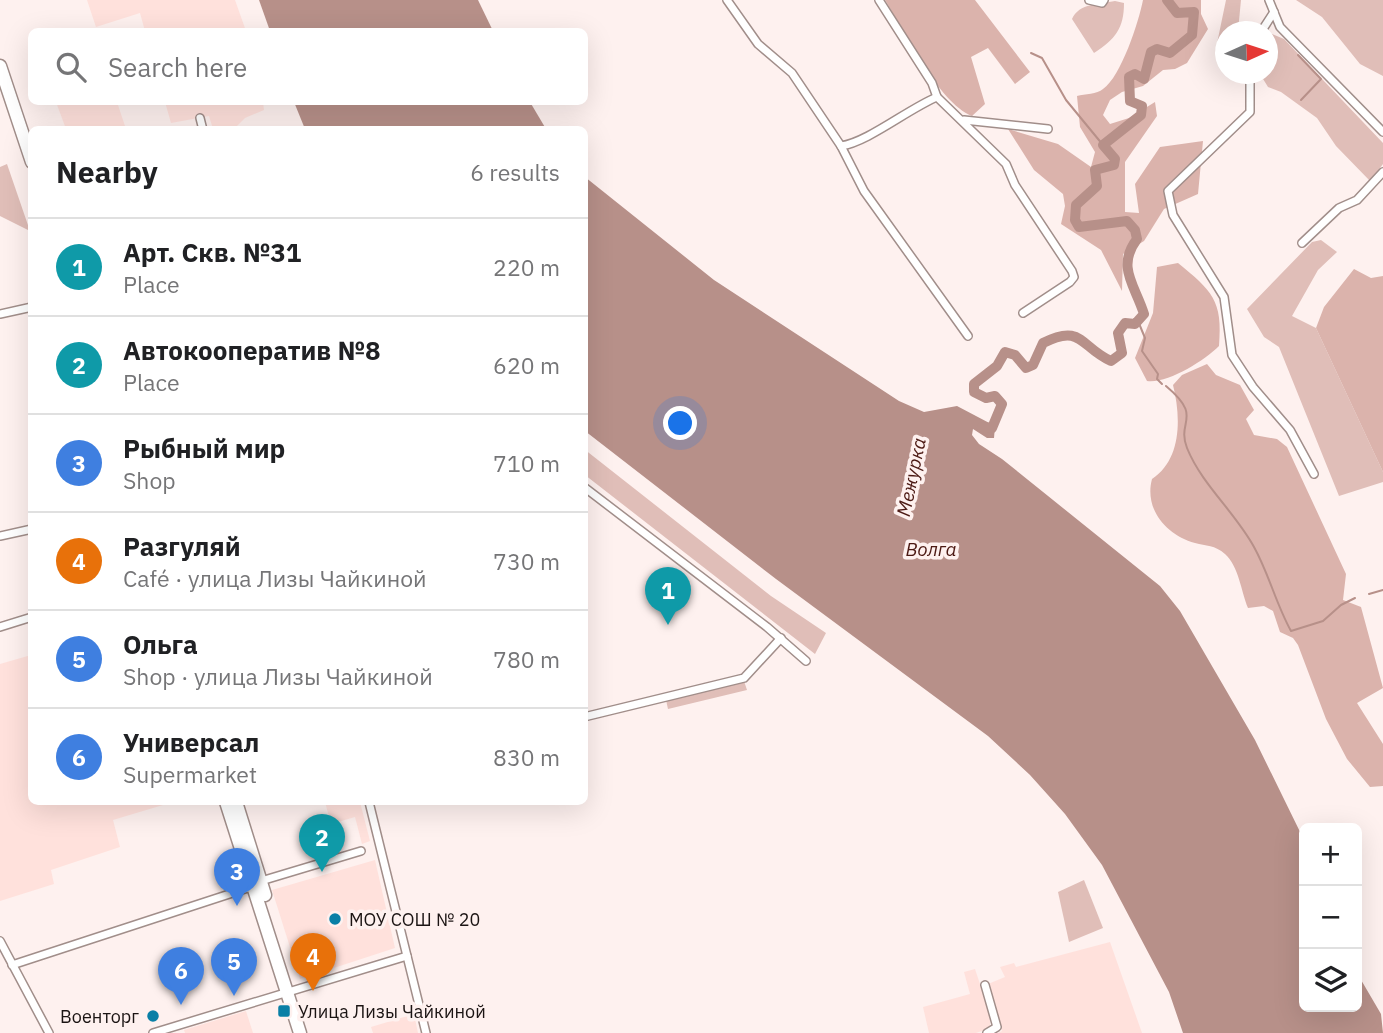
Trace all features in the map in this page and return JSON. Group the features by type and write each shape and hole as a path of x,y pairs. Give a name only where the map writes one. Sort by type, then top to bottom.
{"main road":[{"path":"0,66 28,150"},
{"path":"227,805 259,885"},
{"path":"237,805 291,991 300,1033"},
{"path":"291,991 309,1033"}],"street":[{"path":"727,0 758,44 792,73 841,146 864,191 968,336"},
{"path":"879,0 932,83 937,97 1006,164 1015,185 1074,277 1023,313"},
{"path":"1089,0 1102,4 1104,0"},
{"path":"1269,0 1280,27 1383,132"},
{"path":"1268,21 1273,12"},
{"path":"1250,84 1250,112 1168,191 1173,215 1224,297 1232,355 1253,387 1290,430 1314,474"},
{"path":"841,146 853,144 937,97"},
{"path":"200,118 202,126"},
{"path":"963,120 1048,129"},
{"path":"1302,243 1339,208 1357,200 1383,172"},
{"path":"0,314 28,308"},
{"path":"588,490 781,638 806,661"},
{"path":"0,536 28,529"},
{"path":"0,628 28,618"},
{"path":"588,716 744,678 781,638"},
{"path":"370,805 426,1033"},
{"path":"12,964 361,851"},
{"path":"0,941 49,1033"},
{"path":"153,1033 407,956"},
{"path":"985,985 997,1027 987,1033"}],"shaded area":[{"path":"87,0 235,0 245,28 144,28 140,13 96,27"},
{"path":"885,0 975,0 1030,72 1015,84 988,48 971,57 985,104 972,116 959,108 935,82"},
{"path":"1143,0 1201,0 1201,14 1208,29 1187,63 1175,69 1163,70 1143,86 1122,92 1110,100 1103,115 1110,124 1129,118 1155,102 1157,116 1125,162 1125,212 1139,213 1135,184 1160,147 1203,141 1198,194 1164,209 1144,241 1123,254 1122,291 1101,250 1061,224 1065,206 1063,194 1034,170 1008,129 1058,144 1091,167 1095,152 1080,127 1077,96 1098,92 1110,83 1128,48"},
{"path":"1226,0 1241,0 1239,21 1222,21"},
{"path":"1296,0 1383,0 1383,76 1360,64 1322,17"},
{"path":"1115,1 1124,3 1120,27 1108,43 1094,53 1072,19 1085,7"},
{"path":"1278,36 1284,39 1383,143 1383,164 1370,181 1336,146 1317,118 1281,92 1266,84 1278,84"},
{"path":"57,105 118,105 125,126 65,126"},
{"path":"166,105 263,105 264,110 245,118 237,126 212,126 209,116 171,123"},
{"path":"7,164 28,230 0,216 0,167"},
{"path":"1321,240 1337,252 1318,270 1292,316 1316,328 1383,472 1383,482 1339,496 1279,347 1264,337 1247,309 1312,242"},
{"path":"1178,263 1207,289 1213,298 1219,318 1219,346 1175,375 1147,381 1135,358 1153,313 1157,267"},
{"path":"1354,269 1371,278 1383,276 1383,472 1316,328 1324,307"},
{"path":"1207,364 1216,375 1240,385 1254,410 1246,419 1254,435 1277,439 1287,447 1346,574 1343,600 1361,607 1383,688 1357,703 1383,744 1383,786 1370,787 1347,759 1326,719 1298,645 1293,638 1280,632 1273,611 1264,606 1248,608 1230,559 1214,547 1195,543 1175,534 1154,510 1150,490 1152,479 1162,471 1169,460 1177,436 1173,385 1182,375"},
{"path":"588,452 771,596 826,633 815,654 588,477"},
{"path":"28,656 28,805 163,805 113,820 120,847 51,870 54,884 0,901 0,664"},
{"path":"744,681 747,690 668,709 666,700"},
{"path":"326,805 361,805 370,841 362,844 355,817 331,824"},
{"name":"МОУ СОШ № 20","path":"375,860 395,948 300,979 272,890"},
{"path":"1084,880 1103,928 1069,942 1058,892"},
{"path":"1110,942 1142,1033 998,1033 1002,1031 988,984 1005,977 1000,967 1014,963 1016,967"},
{"path":"975,969 990,1014 990,1028 976,1033 929,1033 923,1007 970,994 964,972"},
{"path":"246,1011 253,1033 185,1033 184,1030"},
{"path":"414,1014 418,1033 373,1033 371,1027"}],"water":[{"path":"259,0 478,0 492,28 269,28"},
{"path":"295,105 532,105 544,126 304,126"},
{"name":"Волга","path":"588,179 714,280 899,401 924,412 957,406 995,426 994,438 987,438 973,429 972,435 979,444 1002,459 1160,586 1180,611 1255,740 1299,830 1299,1012 1362,1012 1362,982 1381,1014 1383,1033 1183,1033 1169,992 1102,865 1065,814 1030,775 988,736 776,579 588,433"}],"waterway":[{"name":"Межурка","path":"982,427 992,428 1002,404 995,396 986,398 974,392 974,384 997,366 1005,352 1015,355 1026,368 1033,365 1043,343 1066,335 1080,339 1111,361 1122,353 1118,333 1125,323 1135,324 1144,314 1128,267 1128,258 1137,239 1135,230 1127,221 1079,227 1075,220 1076,205 1097,186 1095,170 1114,165 1115,159 1103,145 1141,115 1142,106 1130,101 1129,77 1135,74 1144,79 1151,52 1157,49 1170,53 1192,35 1194,12 1177,13 1167,0"},
{"path":"1031,53 1042,58 1066,100 1103,145"},
{"path":"1298,55 1321,79 1301,100"},
{"path":"1138,321 1145,338 1142,351 1162,384"},
{"path":"1166,386 1184,405 1187,418 1184,439 1193,461 1254,547 1291,631 1323,621 1341,605 1355,598"},
{"path":"1369,594 1383,590"}],"place":[{"name":"Арт. Скв. №31","path":"668,625"},
{"name":"Автокооператив №8","path":"322,872"},
{"name":"Рыбный мир","path":"237,906"},
{"name":"МОУ СОШ № 20","path":"335,919"},
{"name":"Разгуляй","path":"313,991"},
{"name":"Ольга","path":"234,996"},
{"name":"Универсал","path":"181,1005"},
{"name":"Улица Лизы Чайкиной","path":"284,1011"},
{"name":"Военторг","path":"153,1016"}]}
